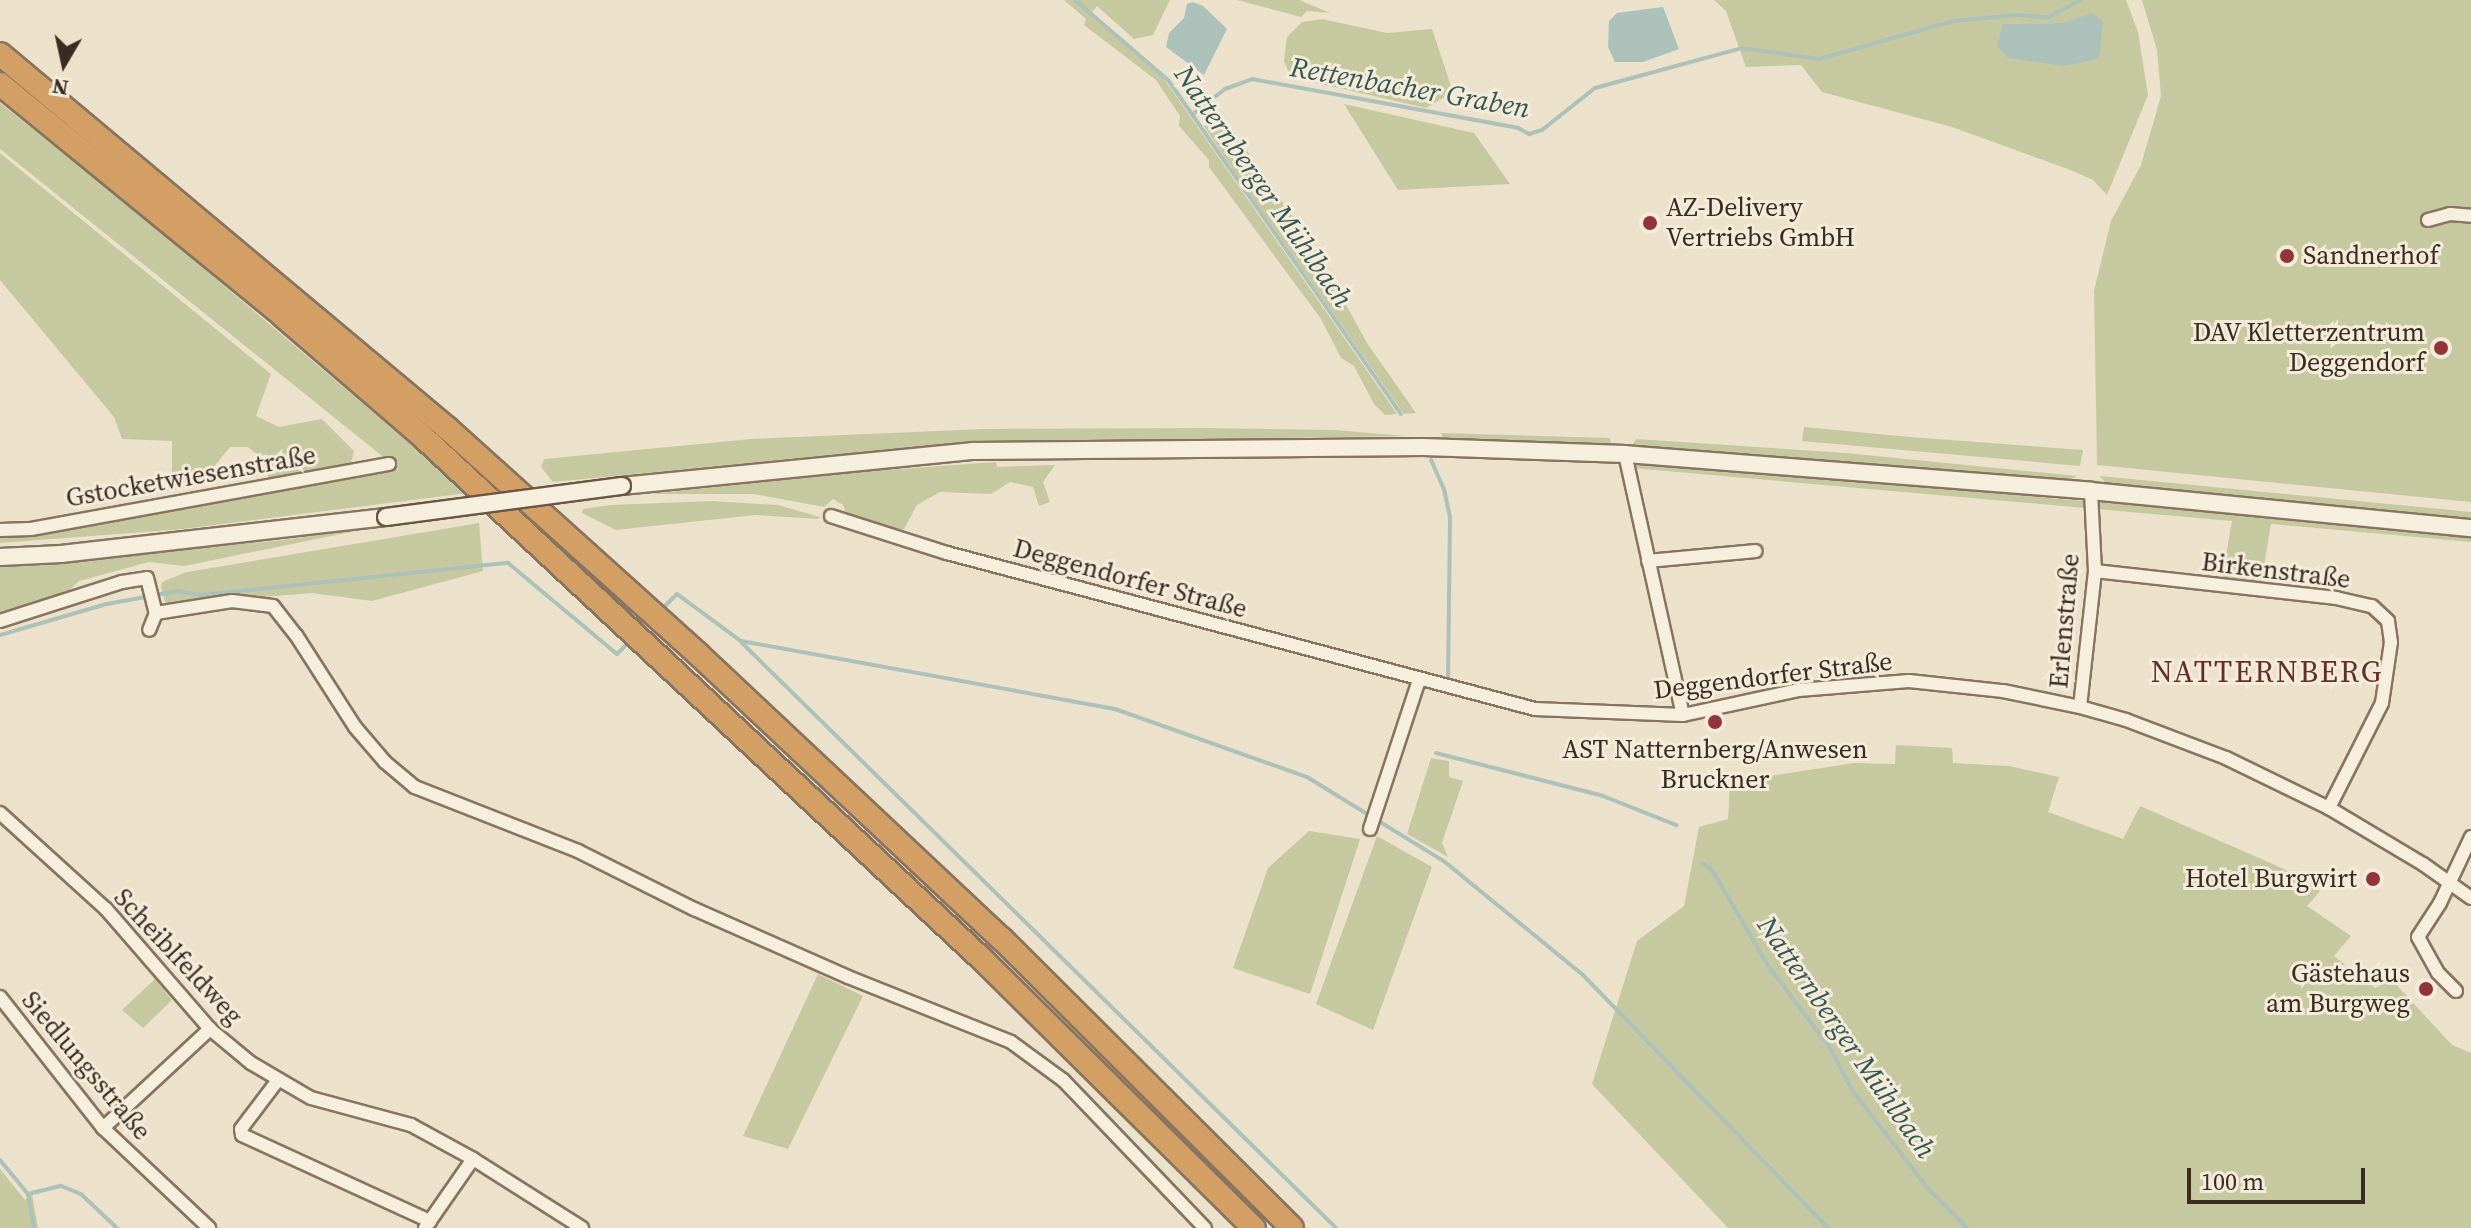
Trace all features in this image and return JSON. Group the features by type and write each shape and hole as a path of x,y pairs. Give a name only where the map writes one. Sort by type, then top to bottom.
{"highway":[{"path":"0,54 340,336 664,623 1002,939 1292,1228"},
{"path":"0,84 418,432 985,962 1254,1228"}],"main road":[{"path":"0,557 386,517 622,486 973,451 1423,447 1625,454 2091,491 2471,528"}],"street":[{"path":"2428,220 2450,214 2471,216"},
{"path":"1625,454 1683,715"},
{"name":"Gstocketwiesenstraße","path":"0,530 31,529 389,464"},
{"name":"Erlenstraße","path":"2080,707 2095,571 2091,491"},
{"name":"Deggendorfer Straße","path":"831,516 947,553 1535,709 1683,715 1799,690 1909,681 2003,691 2080,707 2126,720 2226,758 2329,808 2423,864 2471,898"},
{"path":"1648,561 1756,551"},
{"name":"Birkenstraße","path":"2095,571 2336,598 2372,606 2388,621 2391,642 2382,703 2329,808"},
{"path":"0,621 122,582 147,578 153,601 149,630"},
{"path":"153,601 232,601 273,606 296,635 355,727 385,762 415,787 578,851 694,909 848,977 1011,1042 1063,1080 1205,1228"},
{"path":"1372,822 1419,680"},
{"name":"Scheiblfeldweg","path":"2,819 106,909 210,1029 278,1080 311,1098 411,1125 473,1159 582,1228"},
{"path":"2456,991 2438,973 2418,937 2449,885 2471,837"},
{"name":"Siedlungsstraße","path":"0,997 103,1128 209,1228"},
{"path":"103,1128 210,1029"},
{"path":"278,1080 241,1129 242,1135 428,1225 473,1159"}],"green space":[{"path":"1064,0 1170,0 1153,35 1134,39 1097,6 1090,15 1164,79 1397,414 1385,415 1374,404 1354,366 1341,358 1321,319 1209,167 1209,160 1179,126 1180,116 1156,80 1084,25 1086,19"},
{"path":"1237,0 1299,0 1330,13 1307,11 1301,17"},
{"path":"1714,0 2126,0 2138,32 2148,95 2107,195 2093,180 2068,169 1952,127 1822,92 1801,65 1746,67 1726,11","holes":["2092,13 1997,46 2002,24 2063,23"]},
{"name":"Sandnerhof","path":"2142,0 2471,0 2471,502 2097,465 2094,291 2111,221 2141,165 2161,96 2157,50"},
{"path":"1322,19 1387,33 1432,29 1453,92 1426,108 1291,77 1284,61 1287,37 1302,22"},
{"path":"0,103 137,212 468,493 183,529 0,543 0,532 43,529 359,478 387,460 0,149"},
{"path":"1344,104 1474,133 1510,184 1398,190"},
{"path":"1212,121 1232,129 1317,252 1367,343 1416,413 1404,414 1240,180 1204,126"},
{"path":"0,153 271,374 256,416 279,427 322,419 354,451 350,467 270,480 258,455 248,447 230,447 199,485 164,492 172,487 172,441 122,439 114,417 0,280"},
{"path":"1804,427 2083,450 2080,466 1802,441"},
{"path":"984,429 1335,430 1405,436 1026,442 819,456 553,482 541,467 544,459 751,439"},
{"path":"1441,433 1610,438 1611,445 1444,440"},
{"path":"1636,439 1846,453 2077,476 2067,482 1635,448 1633,444"},
{"path":"996,462 997,467 1055,465 1043,482 1050,502 1039,506 1033,487 1010,482 991,494 940,492 917,505 904,529 899,530 847,515 843,505 833,499 824,507 754,494 650,494 859,472"},
{"path":"1640,462 2471,535 2471,542 2271,524 2261,583 2222,579 2232,521 1632,468"},
{"path":"2100,476 2471,512 2471,520 2108,487"},
{"path":"713,501 778,505 820,517 755,515 616,530 582,513 583,509 610,505"},
{"path":"479,523 483,571 372,601 312,593 166,605 161,587 162,582 187,572"},
{"path":"380,526 184,566 149,562 79,581 66,593 0,612 0,566 284,540"},
{"path":"1896,745 1952,748 1953,763 2009,766 2059,777 2048,812 2123,839 2140,806 2282,868 2320,891 2307,906 2351,936 2334,956 2375,988 2391,979 2452,1045 2471,1053 2471,1228 1728,1228 1592,1084 1637,941 1684,906 1699,827 1728,819 1730,782 1854,763 1895,764"},
{"path":"1431,758 1449,761 1449,777 1463,781 1442,843 1448,857 1407,834"},
{"path":"1309,831 1360,839 1310,994 1233,968 1268,868"},
{"path":"1377,836 1432,867 1373,1030 1316,1004"},
{"path":"818,974 863,996 788,1149 743,1136"},
{"path":"155,979 172,1000 143,1028 122,1010"},
{"path":"0,1169 25,1200 32,1194 38,1228 0,1228"}],"water":[{"path":"1193,2 1203,6 1227,29 1204,75 1166,47 1169,33 1184,18 1187,4"},
{"path":"1663,7 1679,49 1643,62 1615,62 1608,47 1609,21 1617,13"},
{"path":"2092,13 2103,21 2099,59 2064,66 2008,58 1997,46 2002,24 2063,23"}],"waterway":[{"name":"Natternberger Mühlbach","path":"1075,0 1168,80 1401,414"},
{"name":"Rettenbacher Graben","path":"1193,114 1225,89 1252,79 1518,128 1529,134 1542,130 1595,88 1742,48 1819,59 1953,21 2017,15 2049,17 2081,0"},
{"name":"Natternberger Mühlbach","path":"1431,460 1444,489 1450,518 1448,677"},
{"path":"0,635 107,604 178,591 201,595 508,563 617,654 630,641"},
{"path":"662,609 677,594 741,641 1115,709 1307,777 1445,862 1583,975 1828,1228"},
{"path":"742,643 1336,1228"},
{"name":"Natternberger Mühlbach","path":"1436,753 1603,796 1676,825"},
{"name":"Natternberger Mühlbach","path":"1702,863 1712,870 1769,967 1830,1048 1852,1090 1930,1191 1967,1228"},
{"path":"0,1160 28,1194 34,1228"},
{"path":"28,1194 61,1186 81,1194 117,1228"}],"place":[{"name":"AZ-Delivery Vertriebs GmbH","path":"1650,223"},
{"name":"Sandnerhof","path":"2287,256"},
{"name":"DAV Kletterzentrum Deggendorf","path":"2441,348"},
{"name":"AST Natternberg/Anwesen Bruckner","path":"1715,722"},
{"name":"Hotel Burgwirt","path":"2373,879"},
{"name":"Gästehaus am Burgweg","path":"2426,989"}],"district":[{"name":"NATTERNBERG","path":"2267,672"}]}
